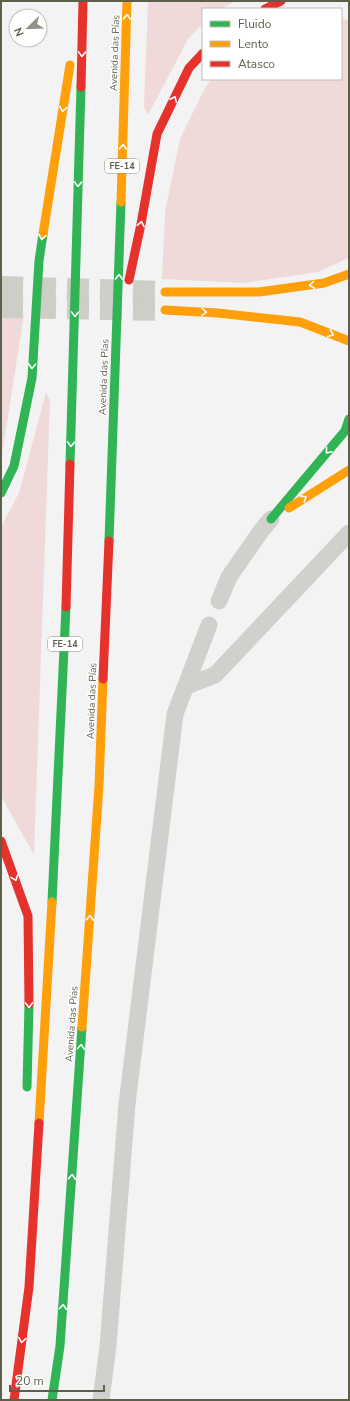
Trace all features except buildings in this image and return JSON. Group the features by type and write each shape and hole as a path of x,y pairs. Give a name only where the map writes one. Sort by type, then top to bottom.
{"main road":[{"path":"1,493 14,466 32,378 39,261 72,52 82,1"},
{"name":"FE-14","path":"14,1400 29,1287 50,949 66,618 82,1"},
{"name":"Avenida das Pías","path":"52,1400 61,1338 99,786 117,330 127,1"},
{"path":"267,8 282,1"},
{"path":"117,330 141,224 157,134 188,68 202,54"},
{"path":"165,292 259,292 324,283 349,274"},
{"path":"165,310 218,313 300,322 349,341"},
{"path":"271,519 345,431 349,419"},
{"path":"271,519 349,470"},
{"path":"1,841 28,916 29,1022 27,1100"},
{"path":"24,1209 29,1287"}],"lane":[{"path":"219,601 229,577 271,519"},
{"path":"186,686 215,675 349,533"},
{"path":"101,1400 108,1338 127,1104 175,714 209,625"}],"shaded area":[{"path":"148,1 235,1 223,8 202,8 202,24 188,39 148,115 144,107"},
{"path":"342,18 349,21 349,258 318,272 243,283 162,279 165,212 180,139 205,88 211,80 342,80"},
{"path":"24,315 1,460 1,316"},
{"path":"46,392 50,400 34,855 1,796 1,527 19,493"}],"tunnel":[{"path":"1,287 165,292"},
{"path":"1,307 165,310"}],"traffic: fast":[{"path":"70,464 81,87"},
{"path":"109,541 121,202"},
{"path":"1,493 14,466 32,378 39,261 43,234"},
{"path":"271,519 345,431 349,419"},
{"path":"52,902 66,607"},
{"path":"27,1087 29,1004"},
{"path":"52,1400 60,1346 82,1027"}],"traffic: slow":[{"path":"121,202 127,1"},
{"path":"43,234 70,65"},
{"path":"165,292 259,292 324,283 349,274"},
{"path":"165,310 218,313 300,322 349,341"},
{"path":"289,508 349,470"},
{"path":"82,1027 99,786 103,679"},
{"path":"39,1123 52,902"}],"traffic: jam":[{"path":"81,87 83,1"},
{"path":"267,8 281,1"},
{"path":"129,280 141,224 157,134 189,68 202,54"},
{"path":"66,607 70,464"},
{"path":"103,679 109,541"},
{"path":"1,841 28,916 29,1004"},
{"path":"14,1400 29,1287 39,1123"}]}
